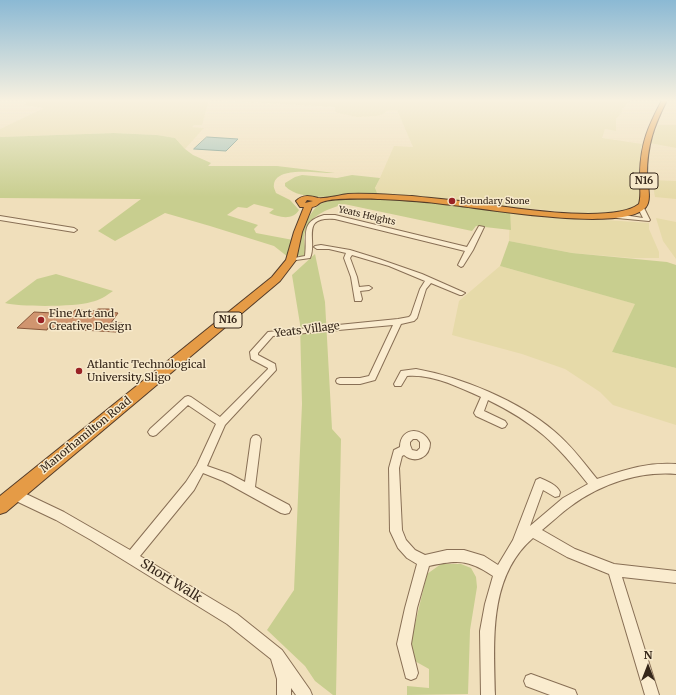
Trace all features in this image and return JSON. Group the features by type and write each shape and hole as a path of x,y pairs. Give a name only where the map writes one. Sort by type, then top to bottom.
{"highway":[{"name":"N16","path":"617,216 634,212 641,208 644,203 643,175 647,137 649,132"},
{"name":"Manorhamilton Road","path":"0,506 276,279 291,260 298,232 313,203 346,197 381,197 455,202 568,215 599,217 617,216"}],"street":[{"path":"617,216 647,220 641,208"},
{"name":"Yeats Heights","path":"291,260 308,257 308,237 310,226 316,220 324,216 335,217 470,250"},
{"path":"0,218 74,230"},
{"path":"461,265 481,227"},
{"path":"317,247 324,246 350,252 392,265 462,293"},
{"path":"350,252 347,258 357,289 358,299"},
{"name":"Yeats Village","path":"132,557 190,486 201,468 221,423 272,370 272,366 254,357 254,352 271,334 398,322 411,319 414,316 423,290 429,280"},
{"path":"357,289 369,288"},
{"path":"340,381 360,381 372,378 398,322"},
{"path":"398,384 404,373 412,371 441,378 486,395 527,417 558,441 595,485"},
{"path":"486,395 479,413 502,424"},
{"path":"153,432 188,400 221,423"},
{"path":"249,489 256,439"},
{"path":"406,448 398,454 394,468 396,531 402,544 411,554 424,561 447,556 468,555 479,559 500,572"},
{"path":"201,468 226,477 285,509"},
{"path":"518,543 567,502 595,485 632,472 663,468 676,469"},
{"path":"488,695 487,631 491,604 500,572 518,543 540,483 555,492"},
{"name":"Short Walk","path":"15,493 18,496 60,516 132,557 232,619 277,655 306,695"},
{"path":"533,532 571,553 614,570 676,577"},
{"path":"411,673 404,644 411,608 424,561"},
{"path":"614,570 652,695"},
{"path":"277,655 284,679 284,695"},
{"path":"531,680 570,695"}],"shaded area":[{"path":"0,132 200,132 185,149 175,138 157,135 114,133 0,137"},
{"path":"407,132 604,132 602,138 642,144 639,168 640,200 637,206 632,210 599,215 395,196 377,193 375,189 394,146 413,147"},
{"path":"655,132 676,132 676,148 650,143"},
{"path":"652,180 676,181 676,199 655,197"},
{"path":"510,211 562,217 649,223 649,229 659,252 659,258 632,258 572,253 509,241"},
{"path":"656,218 676,222 676,259 663,241"},
{"path":"500,266 636,304 612,352 676,368 676,425 613,405 600,392 565,369 522,354 452,335 459,301"}],"green space":[{"path":"114,133 157,135 175,138 193,155 211,163 208,166 277,166 335,173 291,172 283,174 277,178 274,185 276,193 290,200 299,210 293,216 277,216 269,213 274,209 254,204 247,208 238,207 227,215 258,225 254,229 256,233 293,240 288,257 274,246 165,213 115,241 98,231 141,199 0,198 0,137"},
{"path":"302,175 337,178 352,175 380,178 375,188 377,193 395,196 360,194 321,197 301,195 285,186 285,183"},
{"path":"371,198 443,203 510,211 511,230 476,226 472,231 344,204 330,209 313,219 306,230 304,238 304,257 296,255 310,214 319,205 324,202 337,200"},
{"path":"509,241 572,253 667,262 676,265 676,368 612,352 635,304 500,266"},
{"path":"315,254 325,302 332,429 341,439 336,695 333,695 315,681 305,666 267,630 294,590 302,404 300,324 292,275"},
{"path":"56,274 113,291 97,300 84,304 35,306 5,303 37,279"},
{"path":"441,564 461,564 471,568 476,577 477,587 470,630 468,694 407,695 407,686 429,688 429,669 413,660 410,645 427,574"}],"water":[{"path":"207,137 238,139 226,151 194,149"}],"building":[{"name":"Fine Art and Creative Design","path":"98,309 111,309 109,312 118,313 111,323 122,323 116,332 48,328 47,330 17,328 34,312 72,314 75,310 96,311"}],"place":[{"name":"Boundary Stone","path":"452,201"},
{"name":"Fine Art and Creative Design","path":"41,320"},
{"name":"Atlantic Technological University Sligo","path":"79,371"}]}
